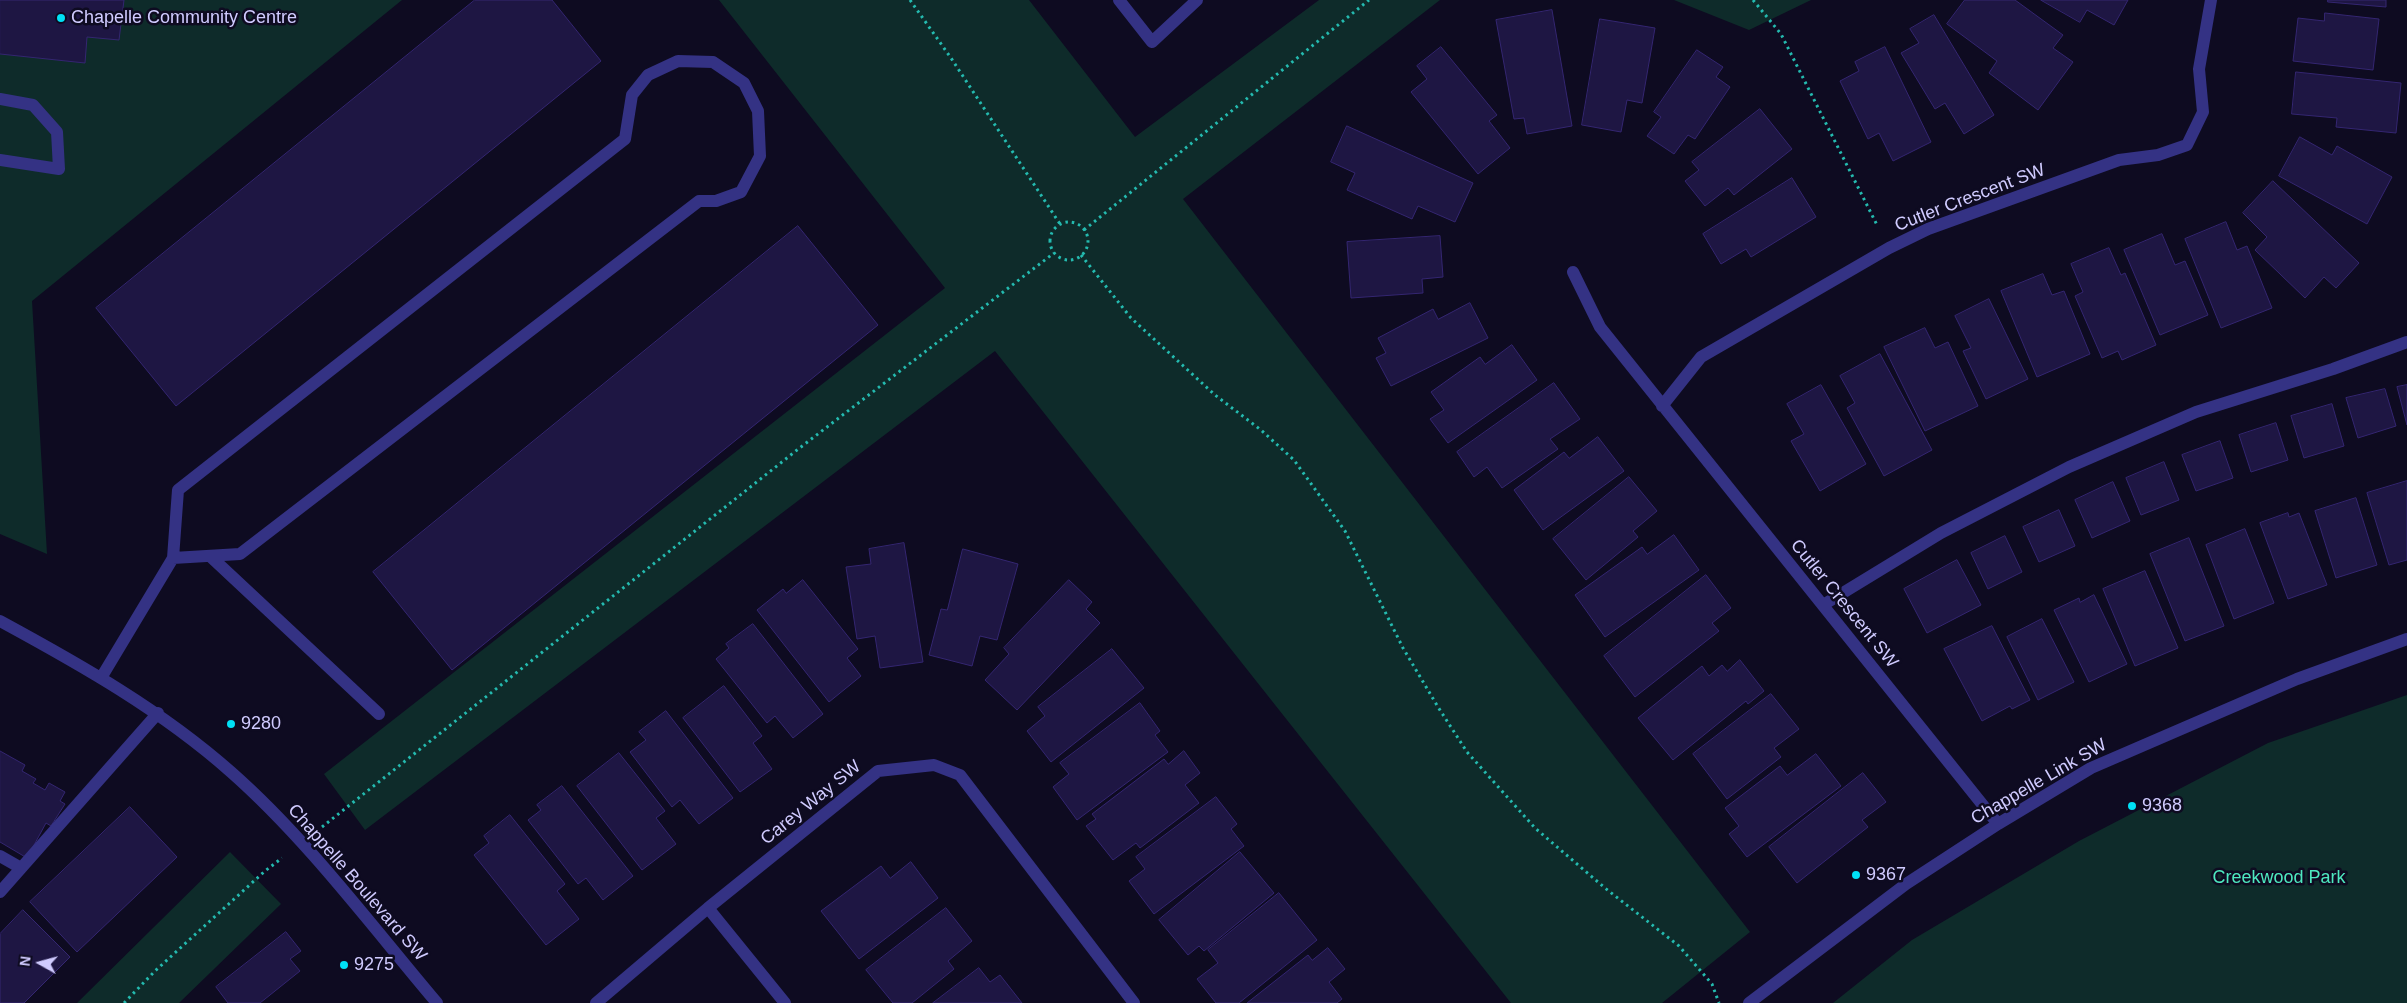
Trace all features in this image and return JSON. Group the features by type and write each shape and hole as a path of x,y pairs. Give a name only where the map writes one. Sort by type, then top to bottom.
{"street":[{"path":"1119,0 1152,42 1197,0"},
{"name":"Cutler Crescent SW","path":"1662,406 1701,357 1889,248 1928,229 2119,160 2158,155 2187,145 2203,112 2199,69 2211,0"},
{"path":"101,678 173,558 178,490 625,138 632,95 648,75 678,61 713,62 744,83 758,111 760,156 741,192 716,201 699,201 240,554 173,558"},
{"path":"0,99 33,105 57,132 60,168 0,160"},
{"name":"Cutler Crescent SW","path":"1573,272 1600,327 1998,824"},
{"path":"1823,605 1941,533 2069,467 2196,412 2333,369 2407,342"},
{"path":"210,556 380,714"},
{"name":"Chappelle Boulevard SW","path":"0,621 101,678 158,713 231,772 303,843 437,1003"},
{"name":"Chappelle Link SW","path":"1749,1003 1906,884 1998,824 2091,768 2288,682 2407,639"},
{"path":"0,892 158,713"},
{"name":"Carey Way SW","path":"596,1003 708,908 878,771 934,765 960,775 1134,1003"},
{"path":"0,856 21,868"},
{"path":"708,908 785,1003"}],"path":[{"path":"910,0 951,58 1060,224"},
{"path":"1084,230 1369,0"},
{"path":"1753,0 1781,34 1889,248"},
{"path":"1075,223 1084,230 1088,242 1081,255 1069,260 1054,253 1050,241 1051,235 1060,224 1075,223"},
{"path":"332,819 797,450 1054,253"},
{"path":"1081,255 1131,318 1215,395 1261,430 1294,460 1345,531 1403,648 1438,707 1468,752 1535,828 1605,888 1679,946 1712,984 1718,1003"},
{"path":"124,1003 155,971 264,871"}],"green space":[{"path":"0,0 402,0 32,301 47,554 0,534"},
{"path":"719,0 1029,0 1135,137 1319,0 1440,0 1183,199 1750,932 1662,1003 1511,1003 995,351 365,830 324,774 945,288"},
{"path":"1674,0 1811,0 1749,30"},
{"name":"Creekwood Park","path":"2407,695 2407,1003 1833,1003 1912,940 2079,841 2268,743"},
{"path":"230,852 281,904 179,1003 77,1003"}],"building":[{"name":"Chapelle Community Centre","path":"0,0 124,0 119,40 87,37 85,63 0,54"},
{"path":"475,0 552,0 601,61 176,406 96,308"},
{"path":"1965,0 2015,0 2063,35 2053,48 2073,62 2038,110 1989,73 1997,61 1947,24"},
{"path":"2041,0 2128,0 2114,25 2087,10 2080,22"},
{"path":"2328,0 2386,0 2386,7 2328,2"},
{"path":"1552,10 1572,126 1527,134 1524,118 1514,119 1496,20"},
{"path":"2325,13 2379,19 2373,70 2293,61 2298,18 2324,21"},
{"path":"1934,15 1994,115 1964,134 1945,103 1935,109 1901,53 1919,43 1910,29"},
{"path":"1600,19 1655,28 1642,103 1627,100 1621,132 1582,125"},
{"path":"1441,47 1497,115 1489,121 1510,148 1478,174 1411,92 1427,79 1417,66"},
{"path":"1885,47 1931,142 1893,161 1879,133 1868,139 1840,81 1859,71 1855,62"},
{"path":"1697,50 1723,67 1716,77 1730,87 1695,139 1688,135 1674,154 1647,136 1661,117 1654,112"},
{"path":"2296,72 2401,83 2396,133 2336,127 2337,118 2292,114"},
{"path":"1760,109 1792,149 1734,195 1728,188 1705,206 1685,181 1699,170 1692,162"},
{"path":"1347,126 1473,183 1455,222 1418,206 1412,219 1347,190 1355,173 1331,162"},
{"path":"2300,137 2332,155 2337,146 2392,177 2367,224 2279,176"},
{"path":"1792,178 1816,217 1751,257 1746,249 1721,264 1703,234"},
{"path":"2273,181 2359,263 2336,288 2324,277 2305,298 2255,250 2267,237 2243,213"},
{"path":"2226,222 2237,250 2247,246 2272,308 2221,328 2185,239"},
{"path":"798,226 878,325 452,670 373,572"},
{"path":"2162,234 2175,265 2185,261 2208,315 2160,335 2124,250"},
{"path":"1440,236 1443,277 1422,279 1423,293 1351,298 1347,242"},
{"path":"2109,248 2121,275 2125,273 2156,345 2122,360 2118,351 2102,358 2075,296 2083,292 2071,264"},
{"path":"2043,274 2052,295 2064,291 2090,354 2037,377 2001,291"},
{"path":"1989,299 2028,379 1986,399 1963,351 1971,348 1955,316"},
{"path":"1470,303 1488,338 1391,386 1376,358 1386,353 1378,338 1433,309 1438,319"},
{"path":"1925,328 1935,348 1948,342 1978,406 1925,431 1884,347"},
{"path":"1512,345 1537,380 1448,443 1430,419 1444,410 1431,392 1480,357 1485,364"},
{"path":"1880,354 1932,450 1884,476 1847,408 1855,403 1840,376"},
{"path":"1554,383 1580,419 1550,439 1558,449 1502,488 1487,467 1474,477 1457,452"},
{"path":"1821,385 1866,464 1820,491 1791,441 1804,434 1787,404"},
{"path":"2407,385 2407,425 2397,387"},
{"path":"2385,389 2396,426 2358,438 2346,398"},
{"path":"2332,404 2344,446 2304,458 2291,416"},
{"path":"2276,423 2288,460 2251,472 2239,435"},
{"path":"1598,437 1624,471 1543,530 1514,490 1564,452 1569,458"},
{"path":"2220,441 2233,478 2196,491 2182,455"},
{"path":"2164,462 2179,500 2141,515 2126,478"},
{"path":"1629,477 1657,511 1633,531 1638,537 1586,580 1553,539"},
{"path":"2407,481 2407,560 2389,565 2367,493"},
{"path":"2113,482 2130,521 2092,538 2075,500"},
{"path":"2356,498 2377,565 2336,578 2315,511"},
{"path":"2059,510 2075,546 2039,562 2023,527"},
{"path":"2288,513 2289,517 2299,513 2327,585 2288,599 2260,523"},
{"path":"2245,529 2274,603 2234,619 2206,545"},
{"path":"1674,535 1699,570 1605,637 1575,595 1642,547 1647,554"},
{"path":"2005,536 2022,572 1988,589 1971,553"},
{"path":"2189,538 2224,626 2185,641 2150,554"},
{"path":"904,543 923,662 880,668 875,636 857,639 846,567 871,564 869,549"},
{"path":"963,549 1018,564 997,640 980,636 972,666 929,655 941,609 947,610"},
{"path":"1957,560 1981,605 1927,633 1904,589"},
{"path":"2145,571 2178,648 2135,666 2103,589"},
{"path":"1706,575 1731,608 1712,623 1719,631 1635,697 1604,656"},
{"path":"803,580 858,649 847,658 861,676 829,702 757,610 783,589 786,593"},
{"path":"1069,580 1092,602 1086,609 1100,623 1017,710 985,680 1009,654 1004,648"},
{"path":"2094,595 2127,664 2089,682 2054,610 2079,598 2080,602"},
{"path":"2042,619 2074,682 2038,700 2007,637"},
{"path":"753,624 823,714 793,738 775,716 767,723 716,659 729,648 726,644"},
{"path":"1992,626 2030,700 2012,709 2010,706 1982,721 1944,649"},
{"path":"1112,649 1144,688 1051,762 1027,731 1045,716 1038,707"},
{"path":"1740,660 1764,691 1748,704 1746,701 1673,760 1638,718 1702,666 1709,676 1722,665 1727,671"},
{"path":"724,686 762,736 753,743 772,769 740,792 683,718"},
{"path":"1771,694 1799,729 1774,748 1781,757 1727,799 1693,754"},
{"path":"1140,703 1160,731 1155,735 1168,752 1077,820 1053,787 1069,774 1060,763"},
{"path":"666,711 733,798 699,824 680,800 672,807 630,752 646,740 639,732"},
{"path":"0,751 25,765 22,771 36,779 33,783 45,790 49,783 65,792 60,801 65,804 51,826 46,823 27,858 0,842"},
{"path":"1184,751 1200,773 1185,785 1199,803 1140,848 1136,843 1113,860 1086,826 1096,819 1092,814 1164,759 1168,764"},
{"path":"619,753 665,811 656,818 676,844 642,870 577,786"},
{"path":"1816,754 1841,786 1747,857 1729,834 1739,826 1725,808 1780,766 1787,775"},
{"path":"1863,773 1886,802 1862,820 1868,827 1797,883 1769,847"},
{"path":"562,786 633,876 603,900 586,878 578,884 528,820 541,810 537,805"},
{"path":"1216,797 1237,824 1231,829 1244,846 1154,914 1129,881 1145,869 1136,857"},
{"path":"130,807 177,857 77,952 30,902"},
{"path":"510,815 565,884 557,891 579,919 546,945 474,855 489,843 484,836"},
{"path":"1240,852 1274,893 1204,951 1199,946 1188,955 1159,920"},
{"path":"911,862 938,898 859,959 821,911 881,866 890,878"},
{"path":"1279,893 1317,940 1239,1003 1216,1003 1197,979 1218,963 1208,950"},
{"path":"946,908 972,941 948,961 954,969 912,1003 893,1003 866,970"},
{"path":"23,910 70,957 24,1003 0,1003 0,934"},
{"path":"286,932 301,951 290,959 300,971 260,1003 228,1003 216,987"},
{"path":"1328,948 1345,969 1329,982 1342,999 1337,1003 1247,1003 1308,955 1312,960"},
{"path":"979,968 990,982 1000,975 1022,1003 933,1003"}],"place":[{"name":"Chapelle Community Centre","path":"61,18"},
{"name":"9280","path":"231,724"},
{"name":"9368","path":"2132,806"},
{"name":"9367","path":"1856,875"},
{"name":"9275","path":"344,965"}]}
